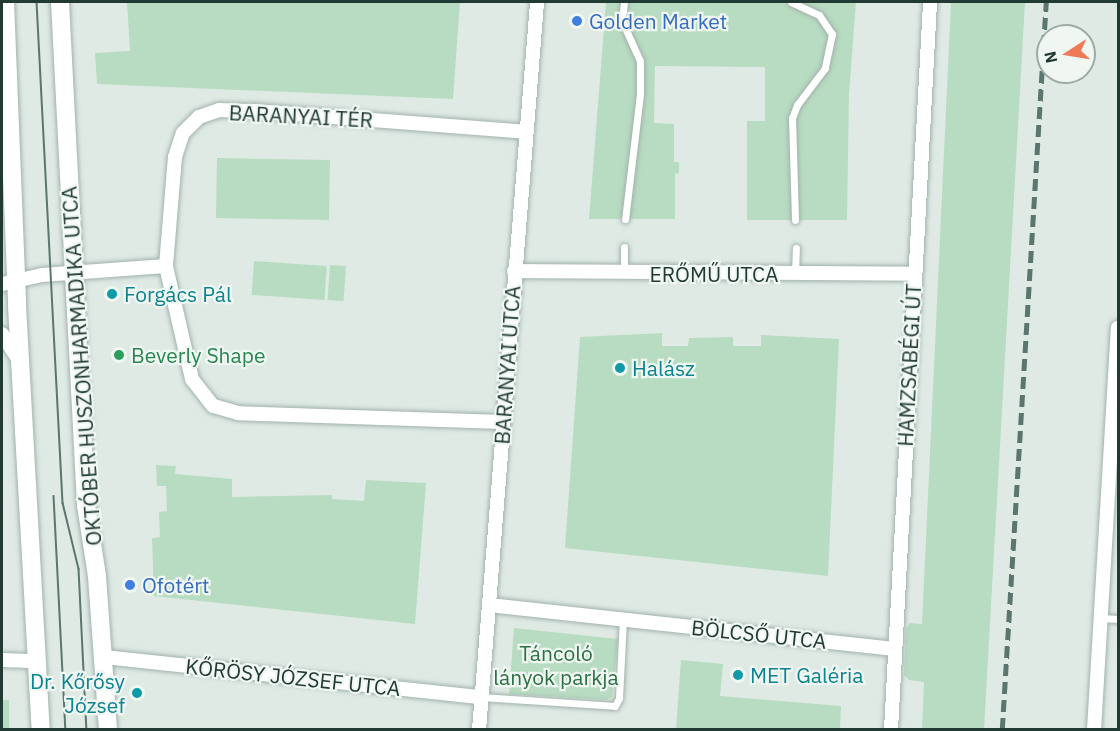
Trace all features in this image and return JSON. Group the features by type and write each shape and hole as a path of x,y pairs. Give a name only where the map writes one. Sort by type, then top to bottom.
{"main road":[{"path":"5,2 9,282 20,363 41,729"},
{"name":"OKTÓBER HUSZONHARMADIKA UTCA","path":"60,2 76,271 86,505 104,657 108,729"}],"street":[{"name":"BARANYAI UTCA","path":"479,729 537,2"},
{"name":"HAMZSABÉGI ÚT","path":"891,729 930,2"},
{"name":"BARANYAI TÉR","path":"503,422 238,413 213,406 192,379 166,266 175,158 183,133 200,117 219,111 255,111 525,132"},
{"path":"9,282 76,271 166,266"},
{"name":"ERŐMŰ UTCA","path":"514,271 624,274 914,274"},
{"path":"1094,729 1101,618 1114,483 1119,328"},
{"path":"2,334 20,363"},
{"name":"BÖLCSŐ UTCA","path":"489,605 895,649"},
{"name":"KŐRÖSY JÓZSEF UTCA","path":"104,657 481,697"},
{"path":"2,660 37,661"}],"lane":[{"path":"624,2 622,21 640,60 640,94 625,219"},
{"path":"790,2 819,15 832,34 825,68 797,105 792,118 795,220"},
{"path":"624,247 624,274"},
{"path":"795,248 795,274"},
{"path":"1101,618 1119,619"},
{"path":"481,697 615,706 619,698 623,619"}],"green space":[{"path":"127,2 460,2 453,99 97,84 95,53 130,51"},
{"path":"606,2 856,2 849,94 847,220 747,220 747,121 765,121 765,67 655,66 654,123 674,124 674,162 679,162 679,173 675,174 675,219 589,219"},
{"path":"951,2 1025,2 984,730 922,729 924,682 909,680 904,675 906,629 910,623 922,624"},
{"path":"217,158 330,160 329,220 216,218"},
{"path":"254,261 327,266 324,300 252,295"},
{"path":"330,265 346,266 344,301 328,300"},
{"path":"662,333 662,346 688,346 689,338 733,337 733,346 761,346 761,335 839,339 828,576 565,548 580,337"},
{"path":"156,465 176,466 175,474 232,479 232,497 332,495 332,499 364,501 366,480 426,483 415,624 154,596 152,538 160,537 159,512 167,511 166,486 157,486"},
{"name":"Táncoló lányok parkja","path":"514,628 618,639 612,697 606,700 509,694"},
{"path":"681,660 723,664 720,696 841,706 840,729 676,729"},
{"path":"2,700 9,700 9,729 2,729"}],"tram line":[{"path":"37,2 63,503 79,569 87,730"},
{"path":"54,496 66,730"}],"railway":[{"path":"1002,730 1046,2"}],"place":[{"name":"Golden Market","path":"577,21"},
{"name":"Forgács Pál","path":"112,294"},
{"name":"Beverly Shape","path":"119,355"},
{"name":"Halász","path":"620,368"},
{"name":"Ofotért","path":"130,585"},
{"name":"MET Galéria","path":"738,675"},
{"name":"Dr. Kőrősy József","path":"137,693"}]}
